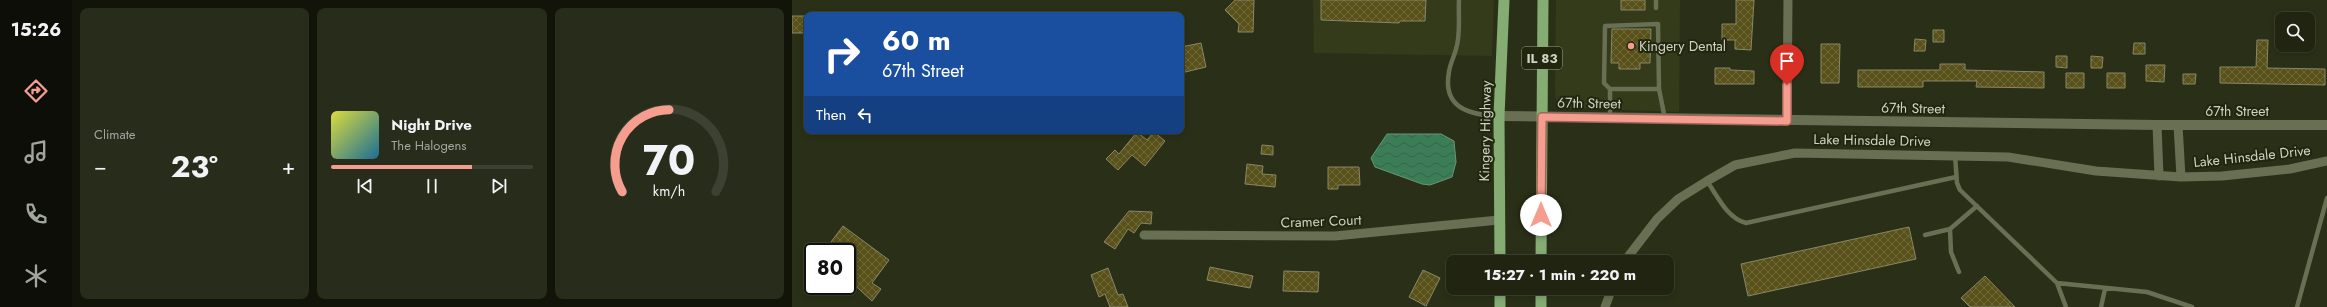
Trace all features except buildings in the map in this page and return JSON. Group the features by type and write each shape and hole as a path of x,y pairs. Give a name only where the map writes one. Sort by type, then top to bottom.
{"highway":[{"name":"Kingery Highway","path":"1500,255 1499,116 1504,0"},
{"name":"IL 83","path":"1541,255 1543,0"},
{"path":"1500,295 1500,307"},
{"path":"1541,295 1541,307"}],"street":[{"path":"1787,121 1788,0"},
{"name":"67th Street","path":"1499,116 1787,121 2157,125 2327,125"},
{"path":"2157,125 2159,176"},
{"name":"Lake Hinsdale Drive","path":"2178,125 2180,177"},
{"name":"Lake Hinsdale Drive","path":"1629,255 1657,219 1678,199 1707,180 1735,165 1795,153 2008,157 2096,171 2180,177 2222,176 2290,169 2327,161"},
{"name":"Cramer Court","path":"1144,235 1335,236 1499,220"},
{"path":"1605,307 1609,295"}],"lane":[{"path":"1458,0 1458,40 1448,74 1450,92 1458,106 1468,112 1499,116"},
{"path":"1656,0 1656,8"},
{"path":"1659,89 1610,89 1604,83 1604,26 1658,24 1659,89 1665,119"},
{"path":"1610,89 1610,118"},
{"path":"1955,155 1956,177 1960,190 2057,283 2066,307"},
{"path":"1707,180 1728,212 1736,220 1746,223 1956,177"},
{"path":"2297,307 2327,198"},
{"path":"1925,235 1950,229 1977,206"},
{"path":"1950,229 1951,252 1959,272"},
{"path":"2057,283 2147,292 2165,296 2192,307"},
{"path":"2101,307 2105,289"}],"shaded area":[{"path":"1313,0 1494,0 1492,56 1314,53"},
{"path":"1556,0 1680,0 1679,112 1563,108 1556,100 1555,91"}],"water":[{"path":"1387,134 1441,134 1454,141 1456,162 1452,177 1430,185 1422,184 1375,167 1371,158"}],"place":[{"name":"Kingery Dental","path":"1631,46"}],"route":[{"path":"1541,215 1542,117 1787,121 1787,85"}]}
